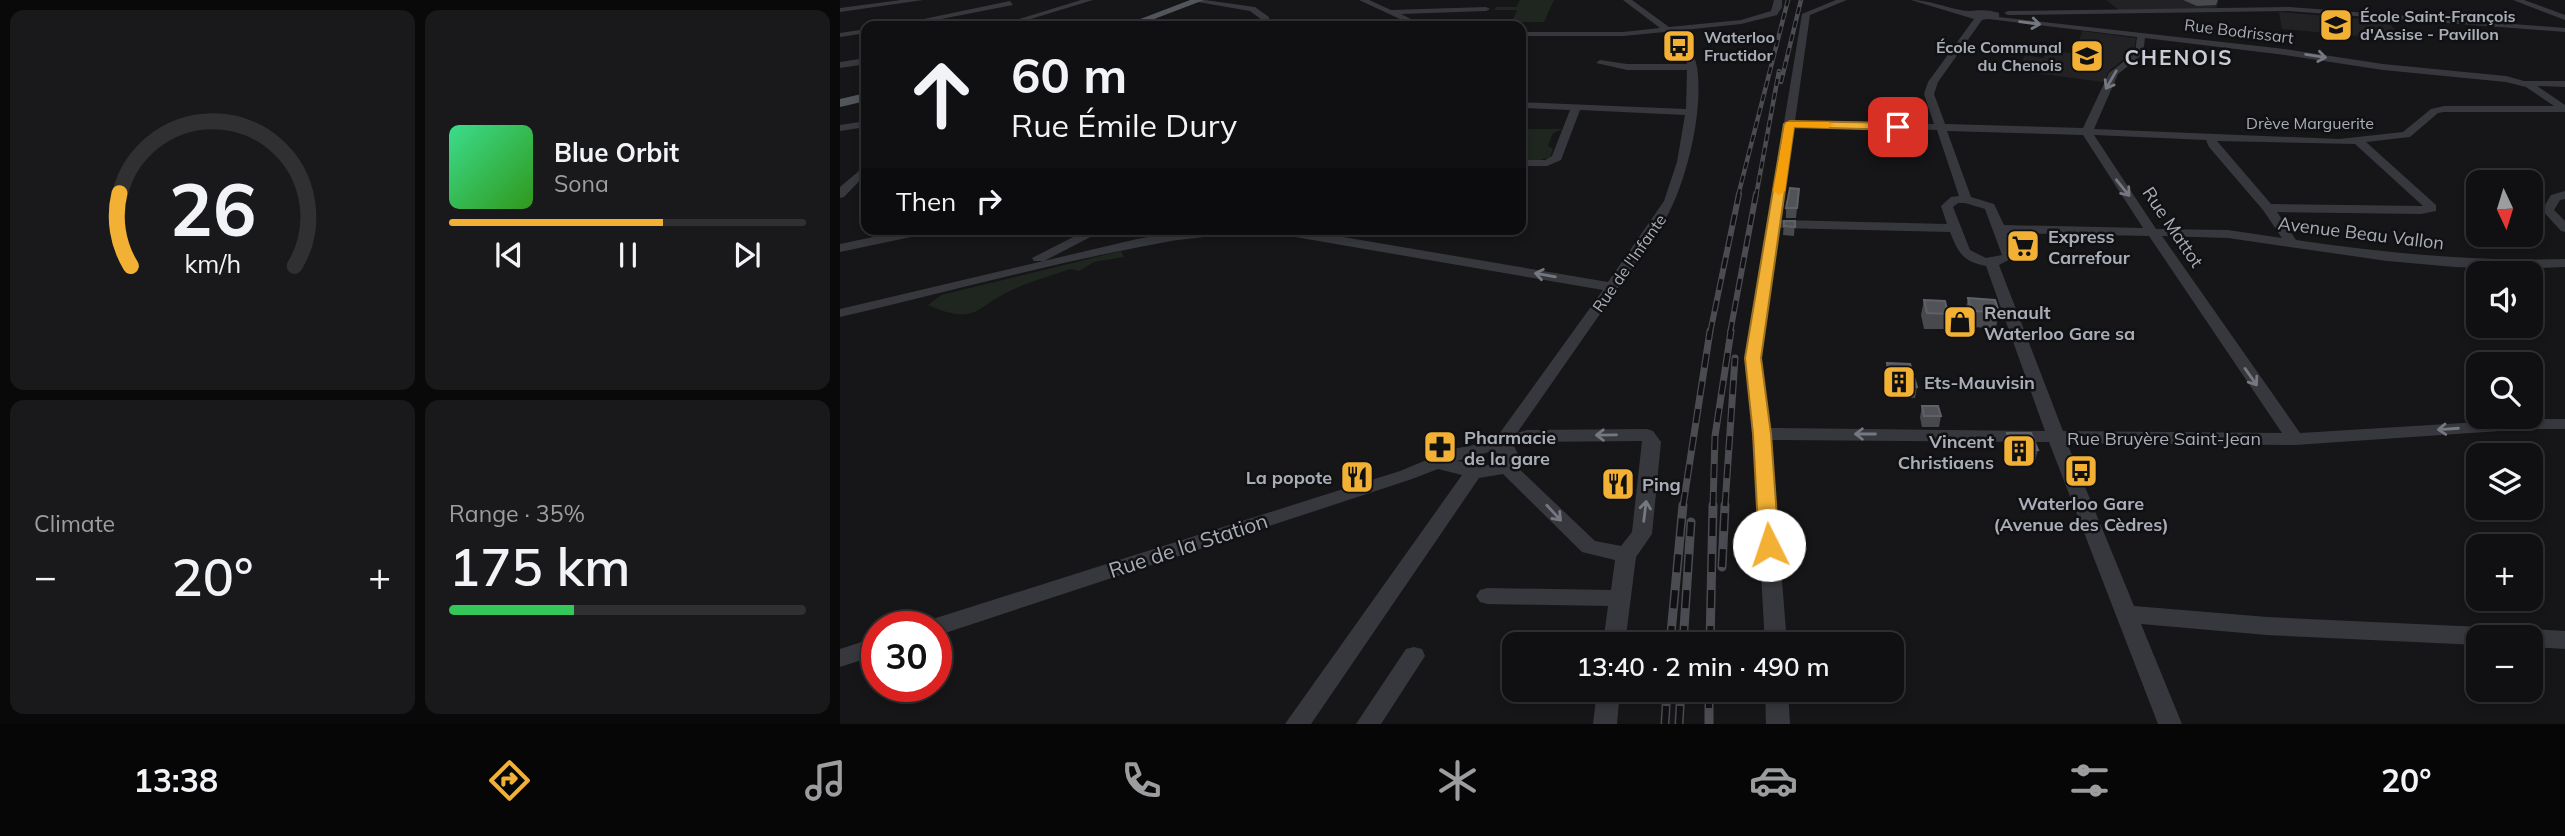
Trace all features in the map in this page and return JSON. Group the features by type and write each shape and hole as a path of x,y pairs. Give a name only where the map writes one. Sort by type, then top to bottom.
{"main road":[{"path":"1141,21 1197,1"},
{"path":"840,103 861,98"}],"street":[{"path":"840,10 919,0"},
{"path":"1017,21 1089,0"},
{"path":"1363,0 1411,21"},
{"path":"1600,63 1627,67 1693,67 1683,46 1667,30 1627,0"},
{"path":"1526,34 1623,34 1763,18 1776,10 1778,0"},
{"path":"1775,632 1762,434 1753,358 1806,14 1843,0"},
{"path":"1916,0 1987,15 2289,9 2565,30"},
{"path":"1966,199 1930,100 1931,88 1987,15 1993,0"},
{"path":"2517,0 2565,18"},
{"path":"1197,1 1252,9 1266,21"},
{"path":"922,21 1015,4 1050,11"},
{"path":"1392,12 1486,9"},
{"name":"Rue Bodrissart","path":"1987,15 2524,83 2565,84"},
{"path":"840,35 861,32"},
{"path":"2087,132 2114,73 2139,54 2141,35"},
{"path":"840,65 861,62"},
{"name":"Rue de l'Infante","path":"1500,445 1668,207 1682,162 1693,67"},
{"name":"Rue Bodrissart","path":"2524,83 2565,109"},
{"path":"1526,105 1689,112"},
{"path":"1526,163 1547,163 1557,158 1576,108"},
{"name":"Drève Marguerite","path":"1790,124 2358,141 2412,133 2435,111 2444,109 2565,109"},
{"path":"840,128 861,125"},
{"name":"Rue Mattot","path":"2087,132 2113,170 2113,175 2295,439"},
{"path":"2211,138 2213,145 2268,208 2292,243"},
{"path":"2268,208 2350,211 2432,208 2358,141"},
{"path":"840,194 861,173"},
{"path":"2565,195 2555,198 2548,210 2565,228"},
{"path":"1966,199 1990,207 2009,256 2003,261 1991,262 1969,258 1955,228 1947,206 1955,200 1966,199"},
{"path":"1774,224 1955,228"},
{"name":"Avenue Beau Vallon","path":"1998,229 2228,234 2387,257 2455,263 2565,263"},
{"path":"840,248 902,235"},
{"path":"1011,272 1088,235"},
{"path":"1136,243 1139,235"},
{"path":"840,313 1136,243 1182,235"},
{"path":"1307,235 1612,287"},
{"path":"1991,262 2056,437 2170,724"},
{"name":"Rue Bruyère Saint-Jean","path":"1762,434 2295,439 2565,424"},
{"path":"1297,724 1483,446 1500,445 1527,436 1647,435 1652,442 1642,534 1626,555 1615,632"},
{"path":"1475,460 1490,472 1505,466 1510,456 1500,445"},
{"name":"Rue de la Station","path":"952,622 1440,463 1475,460"},
{"path":"1505,466 1589,547 1626,555"},
{"path":"1487,596 1619,598"},
{"path":"2126,614 2267,626 2466,635"},
{"path":"2543,639 2565,640"},
{"path":"840,658 861,651"},
{"path":"1368,724 1414,656"},
{"path":"1605,724 1608,702"},
{"path":"1777,702 1778,724"}],"shaded area":[{"path":"1520,0 1554,0 1544,22 1512,21 1517,10 1494,10 1496,7 1516,7"},
{"path":"2106,0 2218,0 2217,7 2210,9 2119,10"},
{"name":"École Saint-François d'Assise - Pavillon","path":"2279,12 2388,21 2402,40 2282,29"},
{"name":"École Communal du Chenois","path":"2082,31 2136,38 2134,51 2110,70 2103,82 2026,72 2029,62 2022,61 2025,55 2043,58 2047,50 2070,53 2076,50"},
{"path":"1526,129 1563,129 1553,133 1548,146 1553,149 1550,157 1537,161 1526,160"},
{"path":"1121,251 1124,257 1094,262 1079,271 1071,269 1035,281 1001,295 975,312 957,314 928,305 941,295"}],"building":[{"path":"1790,188 1799,189 1797,208 1786,208"},
{"path":"1784,221 1795,221 1795,227 1784,226"},
{"path":"1968,298 1995,300 1999,312 1971,311"},
{"path":"1924,300 1945,301 1948,314 1927,313"},
{"path":"1887,363 1910,364 1917,387 1892,386"},
{"path":"1922,406 1938,406 1941,416 1924,416"},
{"path":"2007,433 2031,433 2038,450 2012,446"}],"railway":[{"path":"1738,196 1788,0"},
{"path":"1781,82 1801,0"},
{"path":"1756,196 1779,71"},
{"path":"1710,333 1739,194"},
{"path":"1730,333 1756,194"},
{"path":"1683,506 1710,331"},
{"path":"1713,506 1715,436 1731,331"},
{"path":"1725,506 1735,358"},
{"path":"1671,632 1683,505"},
{"path":"1710,632 1713,505"},
{"path":"1722,567 1725,505"},
{"path":"1684,632 1691,522"},
{"path":"1665,724 1666,702"},
{"path":"1679,724 1680,702"},
{"path":"1709,702 1709,724"}],"slow traffic":[{"path":"1779,191 1790,124 1828,125"}],"place":[{"name":"École Saint-François d'Assise - Pavillon","path":"2336,25"},
{"name":"Waterloo Fructidor","path":"1679,46"},
{"name":"École Communal du Chenois","path":"2087,56"},
{"name":"Express Carrefour","path":"2023,246"},
{"name":"Renault Waterloo Gare sa","path":"1960,322"},
{"name":"Ets-Mauvisin","path":"1899,382"},
{"name":"Pharmacie de la gare","path":"1440,447"},
{"name":"Vincent Christiaens","path":"2019,451"},
{"name":"Waterloo Gare (Avenue des Cèdres)","path":"2081,471"},
{"name":"La popote","path":"1357,477"},
{"name":"Ping","path":"1618,484"}],"district":[{"name":"CHENOIS","path":"2179,57"}],"route":[{"path":"1769,545 1762,434 1753,358 1790,124 1898,127"}]}
